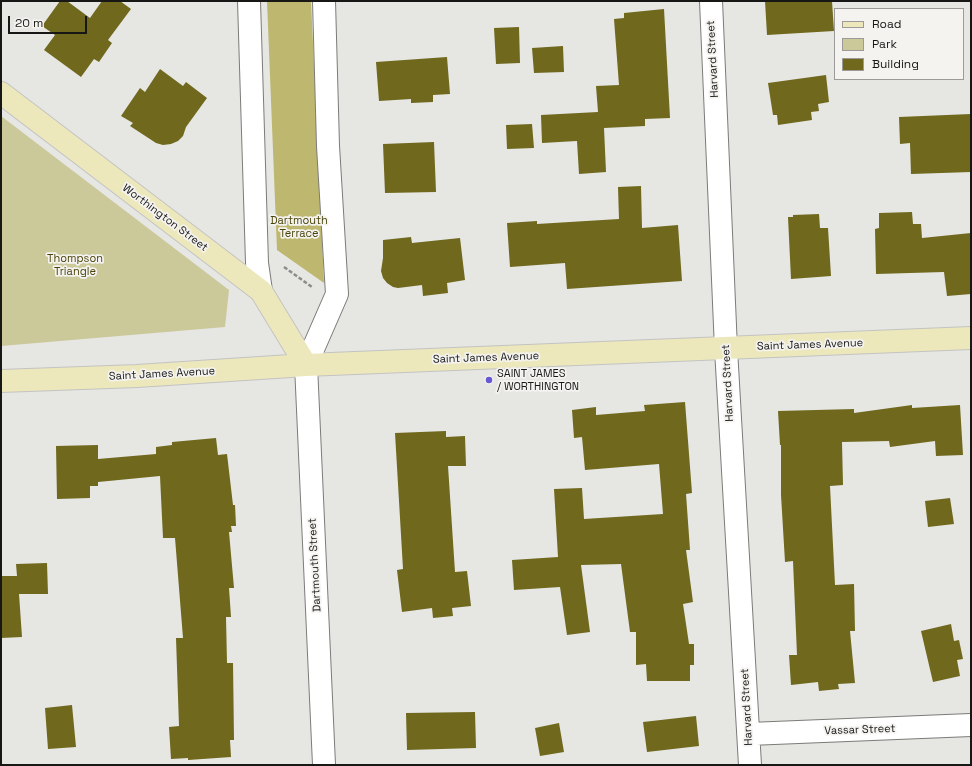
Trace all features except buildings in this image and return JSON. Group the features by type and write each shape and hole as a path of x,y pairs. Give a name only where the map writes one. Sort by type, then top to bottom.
{"main road":[{"name":"Worthington Street","path":"1,93 261,291 306,365"},
{"name":"Saint James Avenue","path":"1,380 137,376 306,365 971,338"}],"street":[{"path":"249,1 257,263 261,291"},
{"path":"306,365 337,294 328,146 324,1"},
{"name":"Harvard Street","path":"711,1 726,349 750,765"},
{"name":"Dartmouth Street","path":"306,365 324,765"},
{"name":"Vassar Street","path":"749,734 971,725"}],"path":[{"path":"283,267 314,289"}],"green space":[{"name":"Dartmouth Terrace","path":"267,1 311,1 324,283 277,250"},
{"name":"Thompson Triangle","path":"1,116 229,290 225,327 1,346"}],"place":[{"name":"SAINT JAMES / WORTHINGTON","path":"489,380"}]}
